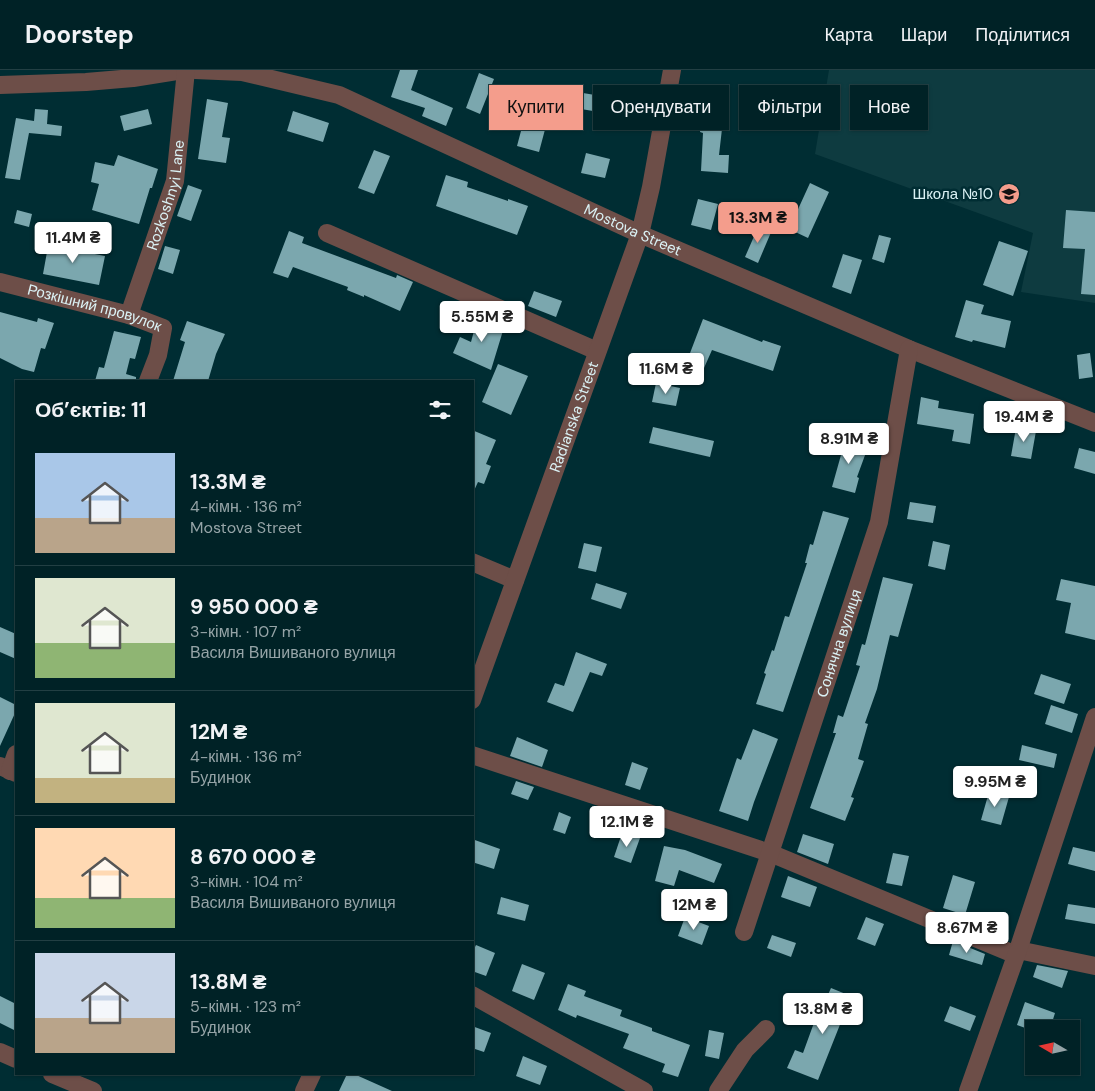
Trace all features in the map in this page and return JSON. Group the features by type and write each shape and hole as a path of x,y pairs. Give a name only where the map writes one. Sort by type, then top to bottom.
{"street":[{"path":"0,85 88,76 133,78 184,70"},
{"name":"Rozkoshnyi Lane","path":"129,314 176,181 184,70"},
{"name":"Mostova Street","path":"195,70 242,72 339,94 640,234 909,349 1095,423"},
{"name":"Radianska Street","path":"476,680 515,580 640,234 651,187 672,70"},
{"path":"327,234 597,351"},
{"name":"Розкішний провулок","path":"0,282 129,314 163,328 158,355 148,380"},
{"name":"Сонячна вулиця","path":"744,932 879,522 909,349"},
{"path":"474,563 515,580"},
{"path":"968,1091 1017,953 1095,718"},
{"path":"9,770 15,756"},
{"path":"474,756 770,853 1017,953 1095,966"},
{"path":"474,996 644,1091"},
{"path":"718,1091 745,1050 766,1029"},
{"path":"0,1052 15,1059"},
{"path":"54,1075 93,1091"},
{"path":"304,1091 312,1075"}],"shaded area":[{"name":"Школа №10","path":"829,70 1095,70 1095,303 1021,292 1033,233 815,154 819,130 840,130 840,85 826,85"}],"building":[{"path":"400,70 418,70 411,90 453,108 446,126 422,116 425,108 391,97"},
{"path":"479,73 494,79 492,85 489,85 489,92 480,114 466,108"},
{"path":"583,93 593,95 593,111 583,109"},
{"path":"207,99 228,103 222,137 230,138 226,163 198,159"},
{"path":"35,109 48,110 47,124 62,126 61,136 29,133 20,180 5,178 16,118 34,121"},
{"path":"148,109 152,124 124,131 120,116"},
{"path":"293,111 329,123 323,142 287,131"},
{"path":"521,130 545,130 539,152 517,146"},
{"path":"700,130 722,130 719,155 729,155 728,173 701,171 703,133 700,132"},
{"path":"374,150 390,156 374,194 358,188"},
{"path":"586,153 610,159 605,178 581,173"},
{"path":"118,155 158,169 139,224 92,210 99,184 91,182 95,162 114,166"},
{"path":"446,175 468,182 467,187 528,206 517,235 436,206"},
{"path":"810,183 829,192 808,238 789,229"},
{"path":"188,185 202,190 191,221 177,216"},
{"path":"698,199 718,204 711,230 691,225"},
{"path":"17,210 32,214 29,227 14,223"},
{"path":"1066,210 1095,212 1095,295 1081,294 1085,249 1063,248"},
{"path":"759,225 772,230 758,263 745,257"},
{"path":"289,231 304,237 302,243 396,278 397,275 413,282 400,311 364,295 364,297 347,290 348,287 293,267 288,278 273,273"},
{"path":"879,235 891,238 884,263 872,259"},
{"path":"49,241 65,243 64,248 105,256 99,285 43,274"},
{"path":"999,241 1028,251 1013,296 983,285"},
{"path":"165,246 180,250 173,274 158,269"},
{"path":"843,254 862,260 851,294 832,287"},
{"path":"534,291 562,301 556,317 528,306"},
{"path":"966,300 984,305 981,314 1011,321 1005,348 955,337"},
{"path":"0,312 37,322 38,318 54,323 45,349 41,348 34,372 22,369 0,358"},
{"path":"478,316 505,324 491,370 453,353 460,337 471,342"},
{"path":"703,319 762,342 763,340 781,346 773,371 712,350 704,368 687,361"},
{"path":"187,321 225,334 216,354 208,380 173,380 185,342 180,340"},
{"path":"114,331 141,337 135,359 130,358 126,374 136,377 136,380 95,380 99,367 104,368"},
{"path":"1090,353 1093,377 1079,379 1077,355"},
{"path":"498,364 528,376 511,415 482,402"},
{"path":"656,383 680,388 676,406 652,402"},
{"path":"921,397 939,401 938,408 974,414 970,444 952,441 954,430 917,424"},
{"path":"653,427 714,441 710,457 649,443"},
{"path":"1016,428 1036,431 1031,459 1011,456"},
{"path":"474,431 496,440 486,464 491,466 484,484 478,482 474,491"},
{"path":"840,438 868,447 857,477 859,478 855,493 832,487 841,455 835,453"},
{"path":"1079,448 1095,452 1095,474 1074,468"},
{"path":"910,502 936,506 933,523 907,519"},
{"path":"823,511 849,518 783,712 756,704 772,650 774,651 785,616 789,617 807,563 805,563 810,544 813,545"},
{"path":"933,541 950,545 945,570 928,566"},
{"path":"584,543 602,547 596,572 578,568"},
{"path":"883,577 913,584 898,637 890,635 877,689 865,723 868,724 858,759 864,761 851,797 854,798 845,821 810,808 836,733 833,733 838,715 843,717 860,666 856,665 862,644 865,645"},
{"path":"1061,579 1095,586 1095,640 1065,633 1071,603 1056,600"},
{"path":"596,583 627,593 621,609 591,599"},
{"path":"0,627 15,634 15,659 0,652"},
{"path":"576,652 607,664 602,676 590,672 573,712 547,702 555,683 564,686"},
{"path":"1041,674 1071,684 1064,704 1034,694"},
{"path":"0,697 15,704 15,713 0,746"},
{"path":"1051,705 1078,714 1072,733 1045,724"},
{"path":"753,729 778,739 748,821 719,811 737,758 741,760"},
{"path":"517,737 548,750 542,767 510,756"},
{"path":"1022,745 1057,754 1054,768 1019,760"},
{"path":"632,762 648,768 640,790 625,785"},
{"path":"516,781 534,787 528,800 511,794"},
{"path":"989,792 1009,797 1001,825 981,820"},
{"path":"559,812 571,817 565,834 553,830"},
{"path":"622,833 640,838 631,863 614,857"},
{"path":"803,834 834,844 828,864 797,852"},
{"path":"474,840 500,849 494,869 474,863"},
{"path":"664,846 685,850 722,864 714,883 679,870 674,886 655,881"},
{"path":"1073,847 1095,852 1095,871 1068,864"},
{"path":"893,853 909,856 902,886 886,883"},
{"path":"953,875 975,882 965,915 943,908"},
{"path":"788,876 817,887 810,907 781,897"},
{"path":"501,897 529,905 525,921 497,914"},
{"path":"1068,904 1095,908 1095,924 1065,919"},
{"path":"685,917 709,926 702,945 678,936"},
{"path":"866,917 884,924 875,946 857,939"},
{"path":"772,935 796,943 791,957 767,948"},
{"path":"953,941 985,954 982,965 949,955"},
{"path":"476,945 495,953 486,976 474,972 474,949"},
{"path":"522,964 545,973 534,1000 512,991"},
{"path":"1037,965 1068,971 1062,988 1033,977"},
{"path":"568,984 586,991 584,996 622,1010 620,1016 652,1028 652,1031 690,1045 678,1077 662,1072 665,1064 623,1048 629,1034 577,1015 576,1018 558,1010"},
{"path":"831,988 858,999 852,1014 845,1012 818,1080 787,1068 795,1050 803,1053 815,1020 817,1020"},
{"path":"0,996 15,1004 15,1030 0,1023"},
{"path":"1025,1002 1055,1013 1053,1020 1025,1020 1025,1028 1017,1025"},
{"path":"950,1006 976,1016 970,1031 944,1021"},
{"path":"474,1027 491,1033 484,1052 474,1049"},
{"path":"709,1030 724,1033 719,1059 705,1056"},
{"path":"523,1056 547,1066 540,1085 516,1076"},
{"path":"347,1075 356,1075 392,1091 339,1091"}],"place":[{"name":"Школа №10","path":"1009,194"}]}
